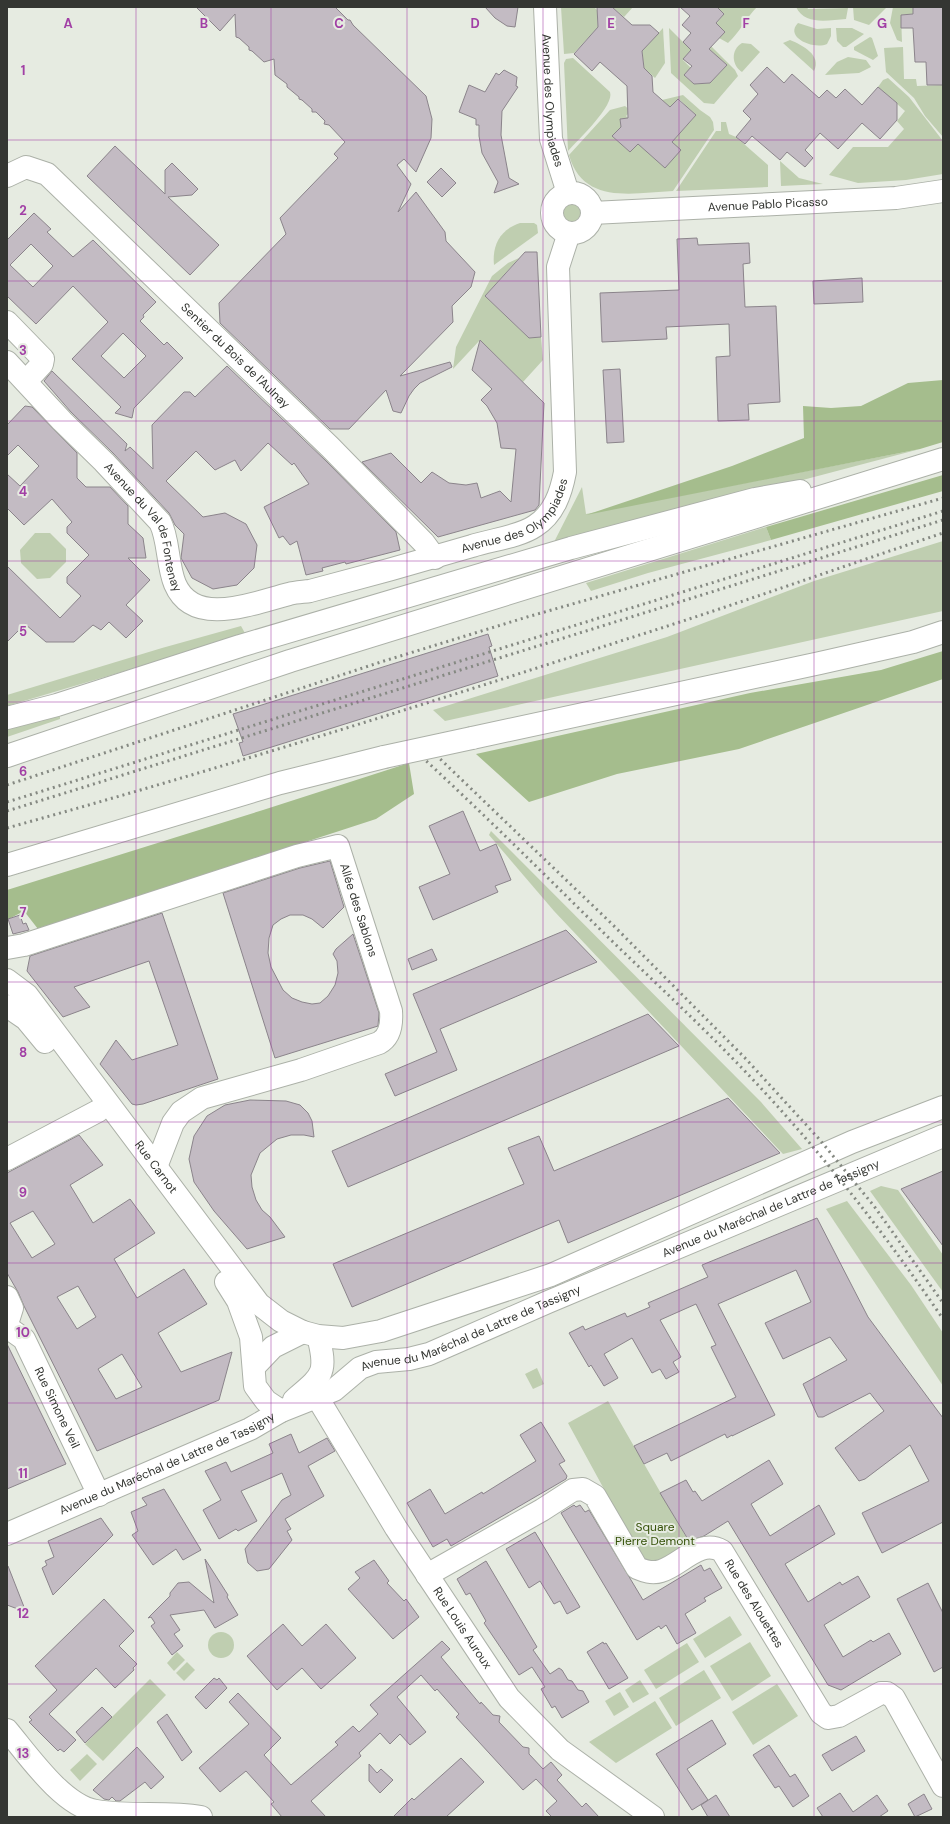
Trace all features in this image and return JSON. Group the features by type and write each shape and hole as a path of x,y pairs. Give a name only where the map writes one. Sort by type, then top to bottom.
{"main road":[{"name":"Avenue des Olympiades","path":"545,7 551,139 568,193"},
{"name":"Sentier du Bois de l'Aulnay","path":"7,191 16,172 47,174 199,319 312,430 424,543 435,558"},
{"name":"Avenue Pablo Picasso","path":"592,212 896,198 943,191"},
{"path":"568,193 581,195 590,206 592,212 591,218 585,228 575,232 569,232 556,226 552,212 556,200 568,193"},
{"name":"Avenue des Olympiades","path":"290,594 310,591 435,558 530,530 547,516 556,502 565,472 558,267 569,232"},
{"path":"7,322 43,360 42,364 29,378 24,379"},
{"name":"Avenue du Val de Fontenay","path":"7,362 62,422 109,467 160,522 164,534 172,578 177,589 185,598 205,608 217,610 229,609 290,594"},
{"path":"7,756 290,661 943,459"},
{"path":"7,718 57,705 240,646 571,548 755,499 887,477"},
{"path":"7,865 280,783 384,757 820,663 913,642 943,632"},
{"name":"Allée des Sablons","path":"7,948 24,944 297,856 338,846 391,1011 391,1027 386,1038 379,1043 301,1070 202,1098 181,1112 174,1123 156,1167"},
{"name":"Rue Carnot","path":"7,980 27,995 259,1304 281,1321 311,1334"},
{"name":"Rue Carnot","path":"7,1006 26,1020 89,1116 236,1296 251,1337 254,1367"},
{"name":"Avenue du Maréchal de Lattre de Tassigny","path":"311,1334 343,1338 381,1331 551,1275 852,1142 943,1107"},
{"path":"7,1159 89,1116"},
{"name":"Avenue du Maréchal de Lattre de Tassigny","path":"7,1534 250,1429 281,1411 334,1390 360,1368 376,1362 409,1359 429,1354 548,1302 943,1136"},
{"path":"7,1296 12,1308 7,1324"},
{"name":"Rue Simone Veil","path":"7,1327 24,1339 99,1495"},
{"path":"311,1334 324,1356 324,1368 320,1376 281,1411 259,1394 255,1386 254,1367 273,1347 311,1334"},
{"name":"Rue Louis Auroux","path":"317,1397 384,1508 509,1698 560,1750 653,1817"},
{"name":"Rue des Alouettes","path":"427,1575 542,1510 572,1490 584,1489 594,1496 637,1568 648,1572 660,1572 705,1547 716,1547 722,1551 821,1713 828,1718 839,1716 881,1693 891,1696 894,1698 943,1786"},
{"path":"7,1730 52,1783 68,1798 95,1811 201,1817"}],"green space":[{"path":"561,7 594,7 597,10 598,27 574,53 564,54"},
{"path":"612,7 633,7 624,17"},
{"path":"717,7 757,7 728,43 719,38 725,32 716,24 724,14"},
{"path":"796,7 807,7 808,9 848,8 846,19 825,21 805,17"},
{"path":"853,7 887,7 869,25 854,20"},
{"path":"893,7 913,7 913,14 901,15 902,42 897,40 890,23"},
{"path":"798,23 817,29 831,28 831,36 827,44 815,45 802,41 795,33 795,28"},
{"path":"663,28 665,63 655,78 644,68 642,51"},
{"path":"669,28 691,50 683,60 691,68 684,75 694,84 710,83 727,65 709,49 711,46 735,70 738,76 714,104 704,103 671,73"},
{"path":"836,28 852,28 864,34 846,47 843,47 837,41"},
{"path":"870,37 872,38 878,56 873,60 854,50 854,47"},
{"path":"790,40 810,51 816,65 814,71 783,43"},
{"path":"742,43 751,44 760,52 742,72 734,62 734,54 738,46"},
{"path":"903,47 904,79 916,79 917,86 943,85 943,137 925,116 914,98 886,72 884,48"},
{"path":"848,57 866,60 871,67 859,73 825,75 837,62"},
{"path":"573,58 610,92 610,98 595,122 568,151 564,63 566,59"},
{"path":"888,78 909,97 943,141 943,174 906,180 858,183 829,175 853,147 888,147 904,129 897,121 905,111 878,87 883,80"},
{"path":"683,95 710,117 713,122 714,130 673,191 626,194 611,192 598,189 586,182 576,171 569,155 610,110 625,106 631,111 626,116 628,118 620,119 621,127 612,136 630,152 638,144 672,142 696,115 679,99 670,107 662,100"},
{"path":"721,122 726,122 729,134 736,137 768,165 768,187 676,191 716,131 721,131"},
{"path":"780,161 799,178 823,184 781,186"},
{"path":"572,202 580,205 583,213 580,221 572,224 564,221 561,213 564,205"},
{"path":"520,223 534,223 537,225 538,233 494,265 494,251 502,234"},
{"path":"519,258 485,296 529,338 541,337 543,360 523,382 480,340 453,369 456,347 492,276 508,263"},
{"path":"943,380 943,442 920,449 586,515 732,466 804,438 803,406 831,408 861,406 908,383"},
{"path":"920,449 552,546 582,487 586,514"},
{"path":"943,475 943,491 771,540 766,527"},
{"path":"766,527 771,540 648,573 591,591 586,583"},
{"path":"35,533 50,533 66,549 66,562 50,578 37,579 21,563 20,550"},
{"path":"943,541 943,611 445,721 433,710 667,637 814,581"},
{"path":"241,626 246,635 7,706 7,695 162,648"},
{"path":"943,651 943,679 739,749 617,774 529,802 476,754 750,693 881,670"},
{"path":"60,714 60,719 7,737 7,728"},
{"path":"409,763 414,794 376,819 38,929 24,911 7,920 7,890"},
{"path":"491,831 761,1102 802,1149 783,1154 554,911 489,835"},
{"path":"881,1186 898,1190 943,1255 943,1292 870,1191"},
{"path":"847,1201 911,1285 943,1333 943,1386 826,1209"},
{"path":"537,1368 544,1384 533,1389 525,1374"},
{"name":"Square Pierre Demont","path":"608,1401 690,1544 667,1558 654,1561 641,1557 568,1423"},
{"path":"730,1616 742,1635 705,1658 693,1639"},
{"path":"221,1632 230,1636 234,1645 230,1654 221,1658 212,1654 208,1645 212,1636"},
{"path":"750,1642 771,1676 732,1701 710,1666"},
{"path":"687,1643 699,1662 656,1689 644,1670"},
{"path":"177,1652 185,1660 174,1671 167,1663"},
{"path":"187,1662 195,1670 184,1681 176,1673"},
{"path":"704,1670 721,1698 676,1726 659,1698"},
{"path":"150,1679 166,1695 103,1761 85,1744"},
{"path":"640,1680 649,1694 633,1703 625,1690"},
{"path":"777,1684 798,1716 753,1745 732,1712"},
{"path":"620,1692 629,1707 614,1716 605,1701"},
{"path":"655,1701 672,1728 616,1763 589,1742"},
{"path":"87,1754 97,1764 80,1781 70,1770"}],"building":[{"path":"196,7 335,7 426,96 432,119 431,138 416,172 404,159 397,165 411,184 398,212 416,192 445,232 446,241 475,272 471,287 452,306 453,322 400,376 450,362 452,367 420,383 409,396 401,413 393,411 386,390 349,429 330,429 220,323 219,303 286,234 280,218 338,158 334,154 345,142 329,125 324,124 325,121 316,112 312,112 312,109 287,87 287,84 275,75 274,59 264,62 249,50 249,47 239,38 236,37 235,14 220,31"},
{"path":"485,7 518,7 515,27 507,26 495,18"},
{"path":"597,7 612,7 632,25 650,25 659,33 642,51 644,68 652,76 653,92 670,107 678,99 696,115 672,142 681,150 665,168 638,144 630,152 612,136 621,127 620,119 628,118 627,86 600,62 592,71 574,54 598,27"},
{"path":"680,7 717,7 724,14 716,23 725,32 709,49 727,65 710,83 694,84 684,75 692,66 683,59 691,50 683,42 691,33 682,25 690,16"},
{"path":"913,7 943,7 943,85 927,85 926,62 915,62 913,28 901,28 901,15 913,14"},
{"path":"767,67 784,83 792,74 819,98 827,90 836,98 845,89 862,105 878,87 897,103 897,120 880,139 862,123 838,149 820,133 805,150 813,158 805,167 787,152 780,160 752,136 745,144 736,137 751,119 743,111 758,94 750,85"},
{"path":"504,70 517,77 516,86 518,87 502,111 501,135 509,178 519,184 494,193 498,182 482,153 479,125 476,125 476,119 459,112 469,85 485,92 496,73 499,75"},
{"path":"115,146 165,194 165,170 172,163 198,189 192,195 168,197 219,245 190,275 87,176"},
{"path":"441,168 456,183 442,197 427,182"},
{"path":"34,213 51,229 47,232 73,257 93,240 156,302 143,315 144,317 140,321 164,345 167,342 183,358 134,408 132,418 115,413 121,407 72,359 108,322 73,286 36,324 7,296 7,240","holes":["31,244 53,266 33,287 10,265","123,333 146,356 124,378 101,356"]},
{"path":"697,238 698,245 749,243 750,263 743,264 745,307 776,306 780,402 748,404 749,420 718,421 716,357 730,356 729,324 666,327 667,339 602,342 600,293 679,290 677,239"},
{"path":"525,252 537,252 541,337 529,338 485,296"},
{"path":"862,278 863,302 814,304 813,281"},
{"path":"480,340 544,403 539,505 535,510 438,537 362,462 391,453 421,483 432,472 449,483 466,485 477,483 481,498 500,491 511,502 516,449 501,448 497,423 487,406 481,400 492,389 472,370"},
{"path":"227,366 326,461 396,532 400,550 346,564 345,562 322,568 323,571 306,575 297,541 290,545 283,536 279,538 264,507 309,484 294,463 292,465 268,443 241,471 235,460 215,470 196,451 166,481 203,517 225,513 246,524 257,545 254,568 237,585 213,589 192,578 181,558 184,534 175,525 169,513 113,453 71,412 44,381 52,371 127,444 125,451 130,447 153,469 152,425 184,392 190,392 195,397"},
{"path":"620,369 624,442 607,443 603,370"},
{"path":"25,406 32,407 77,453 77,478 86,487 110,487 128,506 128,524 143,538 146,558 128,558 150,580 126,605 143,621 126,638 109,622 101,630 93,625 74,642 46,642 25,624 7,642 7,566 60,618 81,596 67,583 67,577 89,555 67,533 67,527 72,522 52,499 24,525 7,508 7,474 20,486 39,466 18,445 7,456 7,425"},
{"path":"488,634 492,646 489,647 498,676 243,756 239,743 243,742 233,714"},
{"path":"463,811 480,851 496,844 511,880 495,886 498,892 433,920 419,887 450,874 429,826"},
{"path":"330,861 344,907 323,928 312,919 303,915 290,915 273,925 269,938 268,953 271,967 283,990 292,998 312,1004 320,1003 328,996 335,985 338,973 337,961 333,954 336,949 353,934 379,1013 378,1026 275,1058 223,893 300,868"},
{"path":"162,913 218,1079 136,1105 132,1104 100,1064 116,1040 132,1060 178,1045 149,961 74,987 90,1007 63,1017 27,971 30,956"},
{"path":"20,915 23,924 26,923 29,930 13,934 8,919"},
{"path":"566,930 597,962 440,1029 457,1070 395,1096 385,1074 437,1052 413,994"},
{"path":"432,949 437,960 412,970 408,959"},
{"path":"648,1014 679,1046 348,1187 332,1151"},
{"path":"728,1098 780,1153 568,1243 559,1220 352,1307 333,1264 524,1184 508,1148 539,1136 554,1171"},
{"path":"250,1100 286,1101 300,1105 308,1113 312,1121 314,1137 291,1135 277,1139 260,1153 251,1175 252,1187 256,1200 262,1210 270,1217 285,1237 247,1249 214,1211 194,1182 189,1159 194,1136 207,1116 225,1105"},
{"path":"79,1135 103,1165 70,1185 93,1223 130,1199 155,1233 114,1259 137,1298 184,1269 207,1304 158,1333 181,1372 232,1352 219,1400 97,1451 18,1292 7,1273 7,1173","holes":["33,1211 55,1244 32,1258 10,1223","78,1286 96,1317 77,1329 57,1297","122,1354 142,1387 116,1399 98,1369"]},
{"path":"943,1171 943,1246 901,1189"},
{"path":"817,1218 868,1317 943,1418 943,1522 882,1553 862,1513 929,1481 910,1445 865,1479 859,1481 835,1448 884,1411 870,1393 823,1417 818,1417 803,1384 847,1360 830,1337 783,1359 765,1323 811,1302 796,1270 718,1304 775,1415 727,1438 725,1434 671,1461 667,1453 644,1464 634,1446 736,1397 711,1347 716,1345 696,1304 660,1320 681,1357 673,1362 679,1372 666,1379 660,1369 652,1373 632,1338 604,1354 618,1378 604,1386 591,1365 589,1367 569,1333 583,1326 585,1330 625,1313 627,1317 650,1307 648,1303 708,1277 702,1265"},
{"path":"7,1344 66,1464 7,1489"},
{"path":"541,1422 565,1461 559,1464 567,1476 566,1479 451,1546 447,1539 433,1547 407,1503 430,1489 445,1514 482,1492 483,1494 536,1461 520,1435"},
{"path":"291,1434 299,1453 327,1438 335,1451 308,1466 324,1496 285,1519 291,1529 287,1531 292,1540 269,1569 257,1571 248,1563 245,1549 282,1500 291,1495 282,1473 241,1491 257,1521 238,1531 236,1529 219,1539 203,1510 221,1500 205,1471 226,1462 231,1472 273,1453 269,1444"},
{"path":"769,1460 783,1484 751,1504 770,1536 819,1505 835,1534 785,1564 808,1602 840,1582 842,1585 858,1576 870,1597 824,1625 843,1657 871,1640 873,1642 889,1633 901,1654 841,1690 828,1685 728,1521 704,1536 689,1541 660,1493 686,1480 693,1492 695,1491 702,1501"},
{"path":"164,1489 201,1550 183,1560 176,1549 153,1565 132,1535 138,1531 131,1512 147,1505 142,1498"},
{"path":"574,1505 576,1507 580,1505 585,1512 589,1510 643,1600 701,1565 704,1571 710,1568 722,1588 704,1598 706,1601 685,1614 696,1633 677,1644 666,1625 661,1629 659,1626 637,1640 561,1513"},
{"path":"101,1518 113,1535 53,1595 42,1568 47,1565 45,1561 54,1557 48,1541"},
{"path":"535,1532 580,1607 567,1614 560,1601 554,1604 540,1581 529,1588 506,1549"},
{"path":"205,1559 228,1595 227,1597 238,1615 215,1628 204,1610 170,1615 180,1630 174,1634 183,1646 172,1655 151,1626 155,1623 151,1617 148,1618 170,1596 170,1593 178,1583 189,1582 214,1603"},
{"path":"374,1560 389,1581 387,1583 404,1601 406,1599 419,1617 393,1639 348,1589 360,1578 355,1572"},
{"path":"486,1561 537,1647 533,1650 550,1674 559,1668 562,1670 568,1680 572,1681 578,1690 583,1691 589,1702 562,1718 555,1706 552,1708 541,1689 545,1687 532,1667 519,1675 484,1623 486,1621 470,1593 466,1595 457,1579"},
{"path":"8,1566 26,1612 7,1605"},
{"path":"928,1583 943,1613 943,1667 934,1672 897,1599"},
{"path":"104,1599 134,1631 119,1646 137,1664 133,1668 134,1670 115,1688 96,1668 49,1714 76,1740 64,1752 60,1749 58,1751 29,1722 32,1720 29,1717 57,1690 35,1666"},
{"path":"283,1624 302,1646 326,1624 356,1658 321,1689 302,1668 277,1690 247,1656"},
{"path":"442,1641 450,1649 441,1657 480,1704 481,1702 493,1715 500,1716 499,1722 523,1747 529,1748 529,1754 543,1769 551,1762 562,1775 557,1780 582,1807 586,1803 599,1817 552,1817 546,1811 557,1801 536,1779 523,1790 456,1717 459,1714 437,1689 435,1691 421,1675 397,1697 426,1732 410,1745 400,1734 390,1744 380,1733 359,1753 361,1756 311,1801 326,1817 282,1817 271,1804 274,1802 246,1771 220,1792 199,1768 249,1724 229,1702 238,1693 281,1738 264,1755 291,1785 338,1745 335,1742 353,1726 359,1732 378,1714 370,1705"},
{"path":"603,1642 604,1644 606,1643 628,1678 609,1689 587,1652"},
{"path":"214,1678 217,1680 219,1678 227,1688 206,1709 195,1697"},
{"path":"102,1707 112,1717 85,1743 76,1732"},
{"path":"167,1714 192,1752 182,1761 157,1722"},
{"path":"712,1720 726,1744 687,1769 708,1800 692,1810 656,1754"},
{"path":"856,1736 865,1751 832,1771 822,1755"},
{"path":"769,1745 790,1777 795,1774 809,1796 793,1807 779,1786 775,1788 753,1755"},
{"path":"137,1747 164,1777 151,1789 145,1782 120,1801 116,1801 112,1797 109,1800 104,1799 93,1790"},
{"path":"461,1758 484,1782 446,1817 393,1817 412,1798 414,1800"},
{"path":"369,1764 377,1773 381,1769 393,1780 380,1793 369,1781"},
{"path":"840,1793 853,1812 877,1795 888,1811 879,1817 823,1817 817,1808"},
{"path":"924,1794 932,1809 915,1817 908,1804"},
{"path":"716,1795 730,1817 708,1817 701,1805"}],"railway":[{"path":"7,785 384,661 527,617 943,498"},
{"path":"7,802 943,511"},
{"path":"7,811 943,520"},
{"path":"7,828 241,760 475,688 708,613 943,533"},
{"path":"436,755 613,925 746,1059 820,1140 874,1206 943,1303"},
{"path":"422,757 692,1018 793,1123 882,1233 943,1319"}]}
